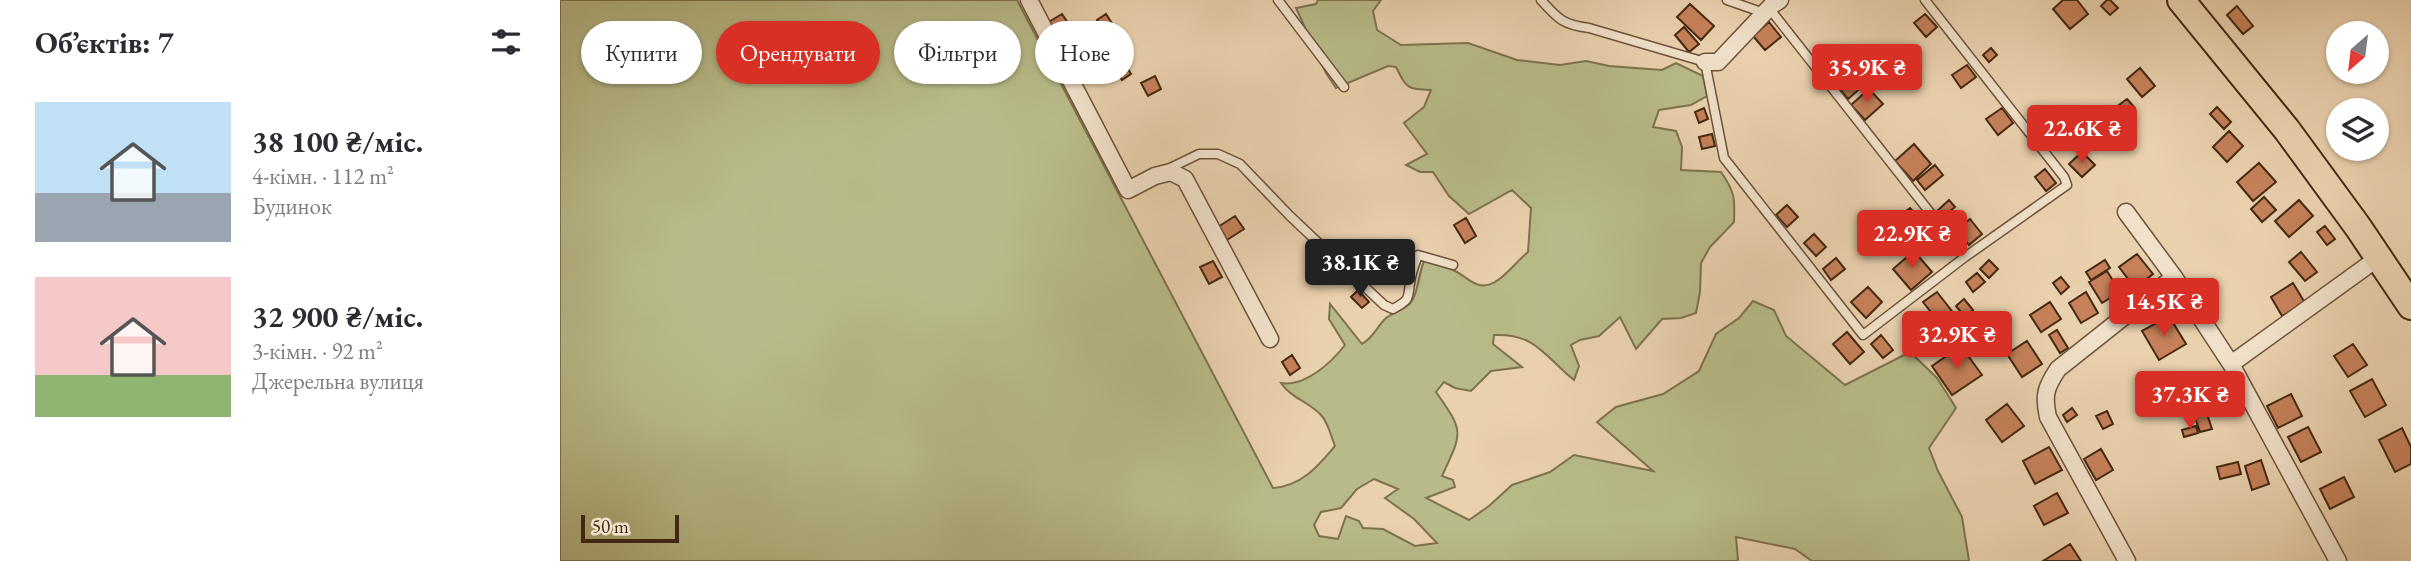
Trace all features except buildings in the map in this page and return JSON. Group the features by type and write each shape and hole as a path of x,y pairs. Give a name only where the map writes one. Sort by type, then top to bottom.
{"highway":[{"path":"2181,0 2287,130 2411,306"}],"street":[{"path":"1029,0 1128,190 1155,176 1171,172 1185,179 1270,339"},
{"path":"1705,62 1718,62 1771,7"},
{"path":"2126,212 2174,277 2231,364 2338,561"},
{"path":"2231,364 2378,258"},
{"path":"2127,561 2048,417 2044,399 2049,383 2059,369 2174,277"}],"lane":[{"path":"1278,0 1344,87"},
{"path":"1541,0 1560,21 1571,26 1589,28 1705,62 1724,158 1863,335 1965,257 2067,185 2064,177 1925,0"},
{"path":"1727,0 1771,7 1965,257"},
{"path":"1155,176 1199,154 1218,154 1240,164 1290,216 1384,305 1393,309 1405,303 1410,296 1410,281 1418,255 1453,265"}],"green space":[{"path":"560,0 1017,0 1035,34 1035,84 1061,84 1273,488 1301,479 1316,468 1335,446 1321,415 1281,383 1299,381 1317,372 1345,345 1329,319 1330,304 1362,344 1385,319 1413,299 1424,261 1448,268 1477,284 1488,285 1499,279 1528,252 1531,208 1512,190 1469,214 1449,196 1433,172 1420,172 1406,165 1427,154 1404,123 1424,107 1431,90 1409,86 1396,67 1388,66 1336,88 1326,73 1296,8 1316,4 1318,0 1381,0 1373,11 1377,30 1401,45 1468,43 1517,60 1560,65 1586,61 1609,66 1662,70 1676,63 1703,76 1707,96 1691,105 1659,110 1653,127 1676,131 1682,147 1681,170 1721,172 1732,191 1734,201 1734,222 1710,247 1701,263 1696,313 1681,318 1662,319 1636,349 1620,317 1599,336 1571,345 1579,366 1574,380 1530,342 1508,335 1494,335 1493,344 1522,367 1491,371 1471,391 1455,388 1444,382 1436,392 1456,424 1457,440 1442,476 1453,480 1455,487 1426,498 1469,520 1512,485 1550,472 1574,455 1653,471 1597,422 1616,407 1663,394 1699,371 1716,334 1739,318 1753,301 1774,310 1786,336 1845,385 1910,352 1937,378 1956,408 1929,448 1962,517 1969,561 1812,561 1795,549 1736,537 1736,561 560,561","holes":["1374,479 1398,489 1385,498 1414,519 1437,543 1415,546 1383,529 1363,528 1359,521 1346,516 1338,539 1319,536 1314,525 1321,512 1341,508 1357,489"]}]}
